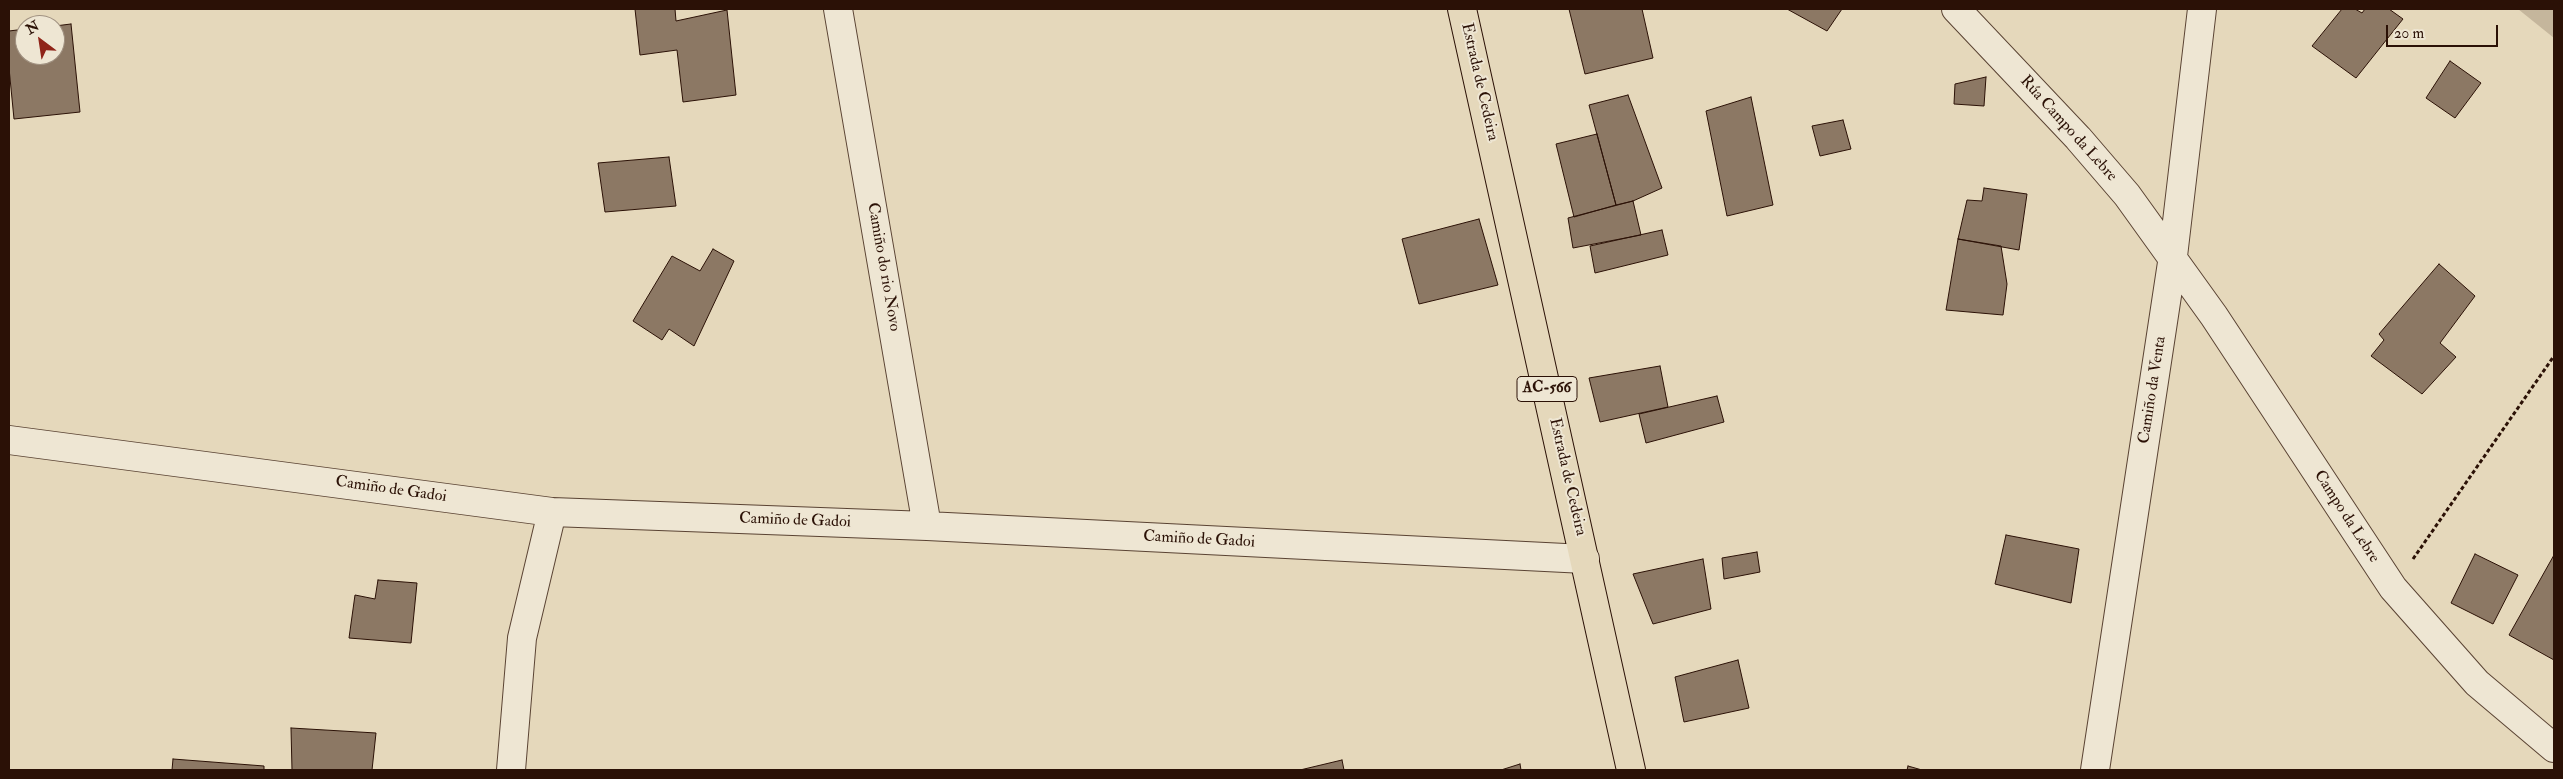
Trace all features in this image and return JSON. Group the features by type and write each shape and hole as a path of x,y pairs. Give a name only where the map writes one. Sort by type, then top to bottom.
{"main road":[{"name":"Estrada de Cedeira","path":"1462,9 1631,770"}],"street":[{"name":"Camiño do rio Novo","path":"838,9 927,526"},
{"name":"Rúa Campo da Lebre","path":"1956,9 2078,138 2127,194 2173,256"},
{"name":"Camiño da Venta","path":"2095,770 2173,256 2202,9"},
{"name":"Campo da Lebre","path":"2173,256 2393,588 2477,683 2554,748"},
{"name":"Camiño de Gadoi","path":"9,440 552,512 927,526 1585,559"},
{"path":"511,770 522,638 552,512"}],"path":[{"path":"2393,588 2554,356"}],"shaded area":[{"path":"2518,9 2554,9 2554,38"}],"building":[{"path":"635,9 675,9 676,21 727,10 736,95 683,102 677,50 640,55"},
{"path":"1569,9 1642,9 1653,58 1585,74"},
{"path":"1787,9 1842,9 1827,31"},
{"path":"2342,9 2355,9 2362,13 2365,9 2389,9 2403,19 2356,78 2312,46"},
{"path":"71,24 80,112 14,119 9,68 9,31 15,30 15,65 65,65 65,25"},
{"path":"2450,61 2481,83 2455,118 2426,98"},
{"path":"1986,77 1984,106 1954,104 1955,84"},
{"path":"1628,95 1662,188 1633,201 1616,205 1589,105"},
{"path":"1751,97 1773,205 1727,216 1706,111"},
{"path":"1843,120 1851,149 1820,156 1812,126"},
{"path":"1597,134 1616,205 1574,217 1556,144"},
{"path":"669,157 676,206 605,212 598,163"},
{"path":"1984,188 2027,194 2019,250 1958,239 1967,200 1982,201"},
{"path":"1633,201 1641,235 1573,248 1568,218"},
{"path":"1479,219 1498,285 1419,304 1402,239"},
{"path":"1662,230 1668,255 1595,273 1590,246"},
{"path":"1958,239 2001,246 2007,284 2003,315 1946,310"},
{"path":"713,249 734,261 694,346 669,329 662,340 633,321 672,256 700,271"},
{"path":"2439,264 2475,296 2440,343 2456,357 2422,394 2371,356 2384,340 2379,334"},
{"path":"1660,366 1668,407 1600,422 1589,378"},
{"path":"1717,396 1724,422 1646,443 1639,414"},
{"path":"2006,535 2079,549 2071,603 1995,584"},
{"path":"1757,552 1760,572 1724,579 1722,558"},
{"path":"2475,554 2518,575 2493,624 2451,603"},
{"path":"2554,555 2554,660 2509,635"},
{"path":"1703,559 1711,609 1653,624 1633,574"},
{"path":"378,580 417,583 411,643 349,638 355,595 375,599"},
{"path":"1738,660 1749,708 1684,722 1675,677"},
{"path":"291,728 376,733 372,770 292,770"},
{"path":"173,759 264,766 264,770 172,770"},
{"path":"1342,760 1344,770 1300,770"},
{"path":"1520,764 1521,770 1501,770"},
{"path":"1908,766 1922,770 1907,770"}]}
